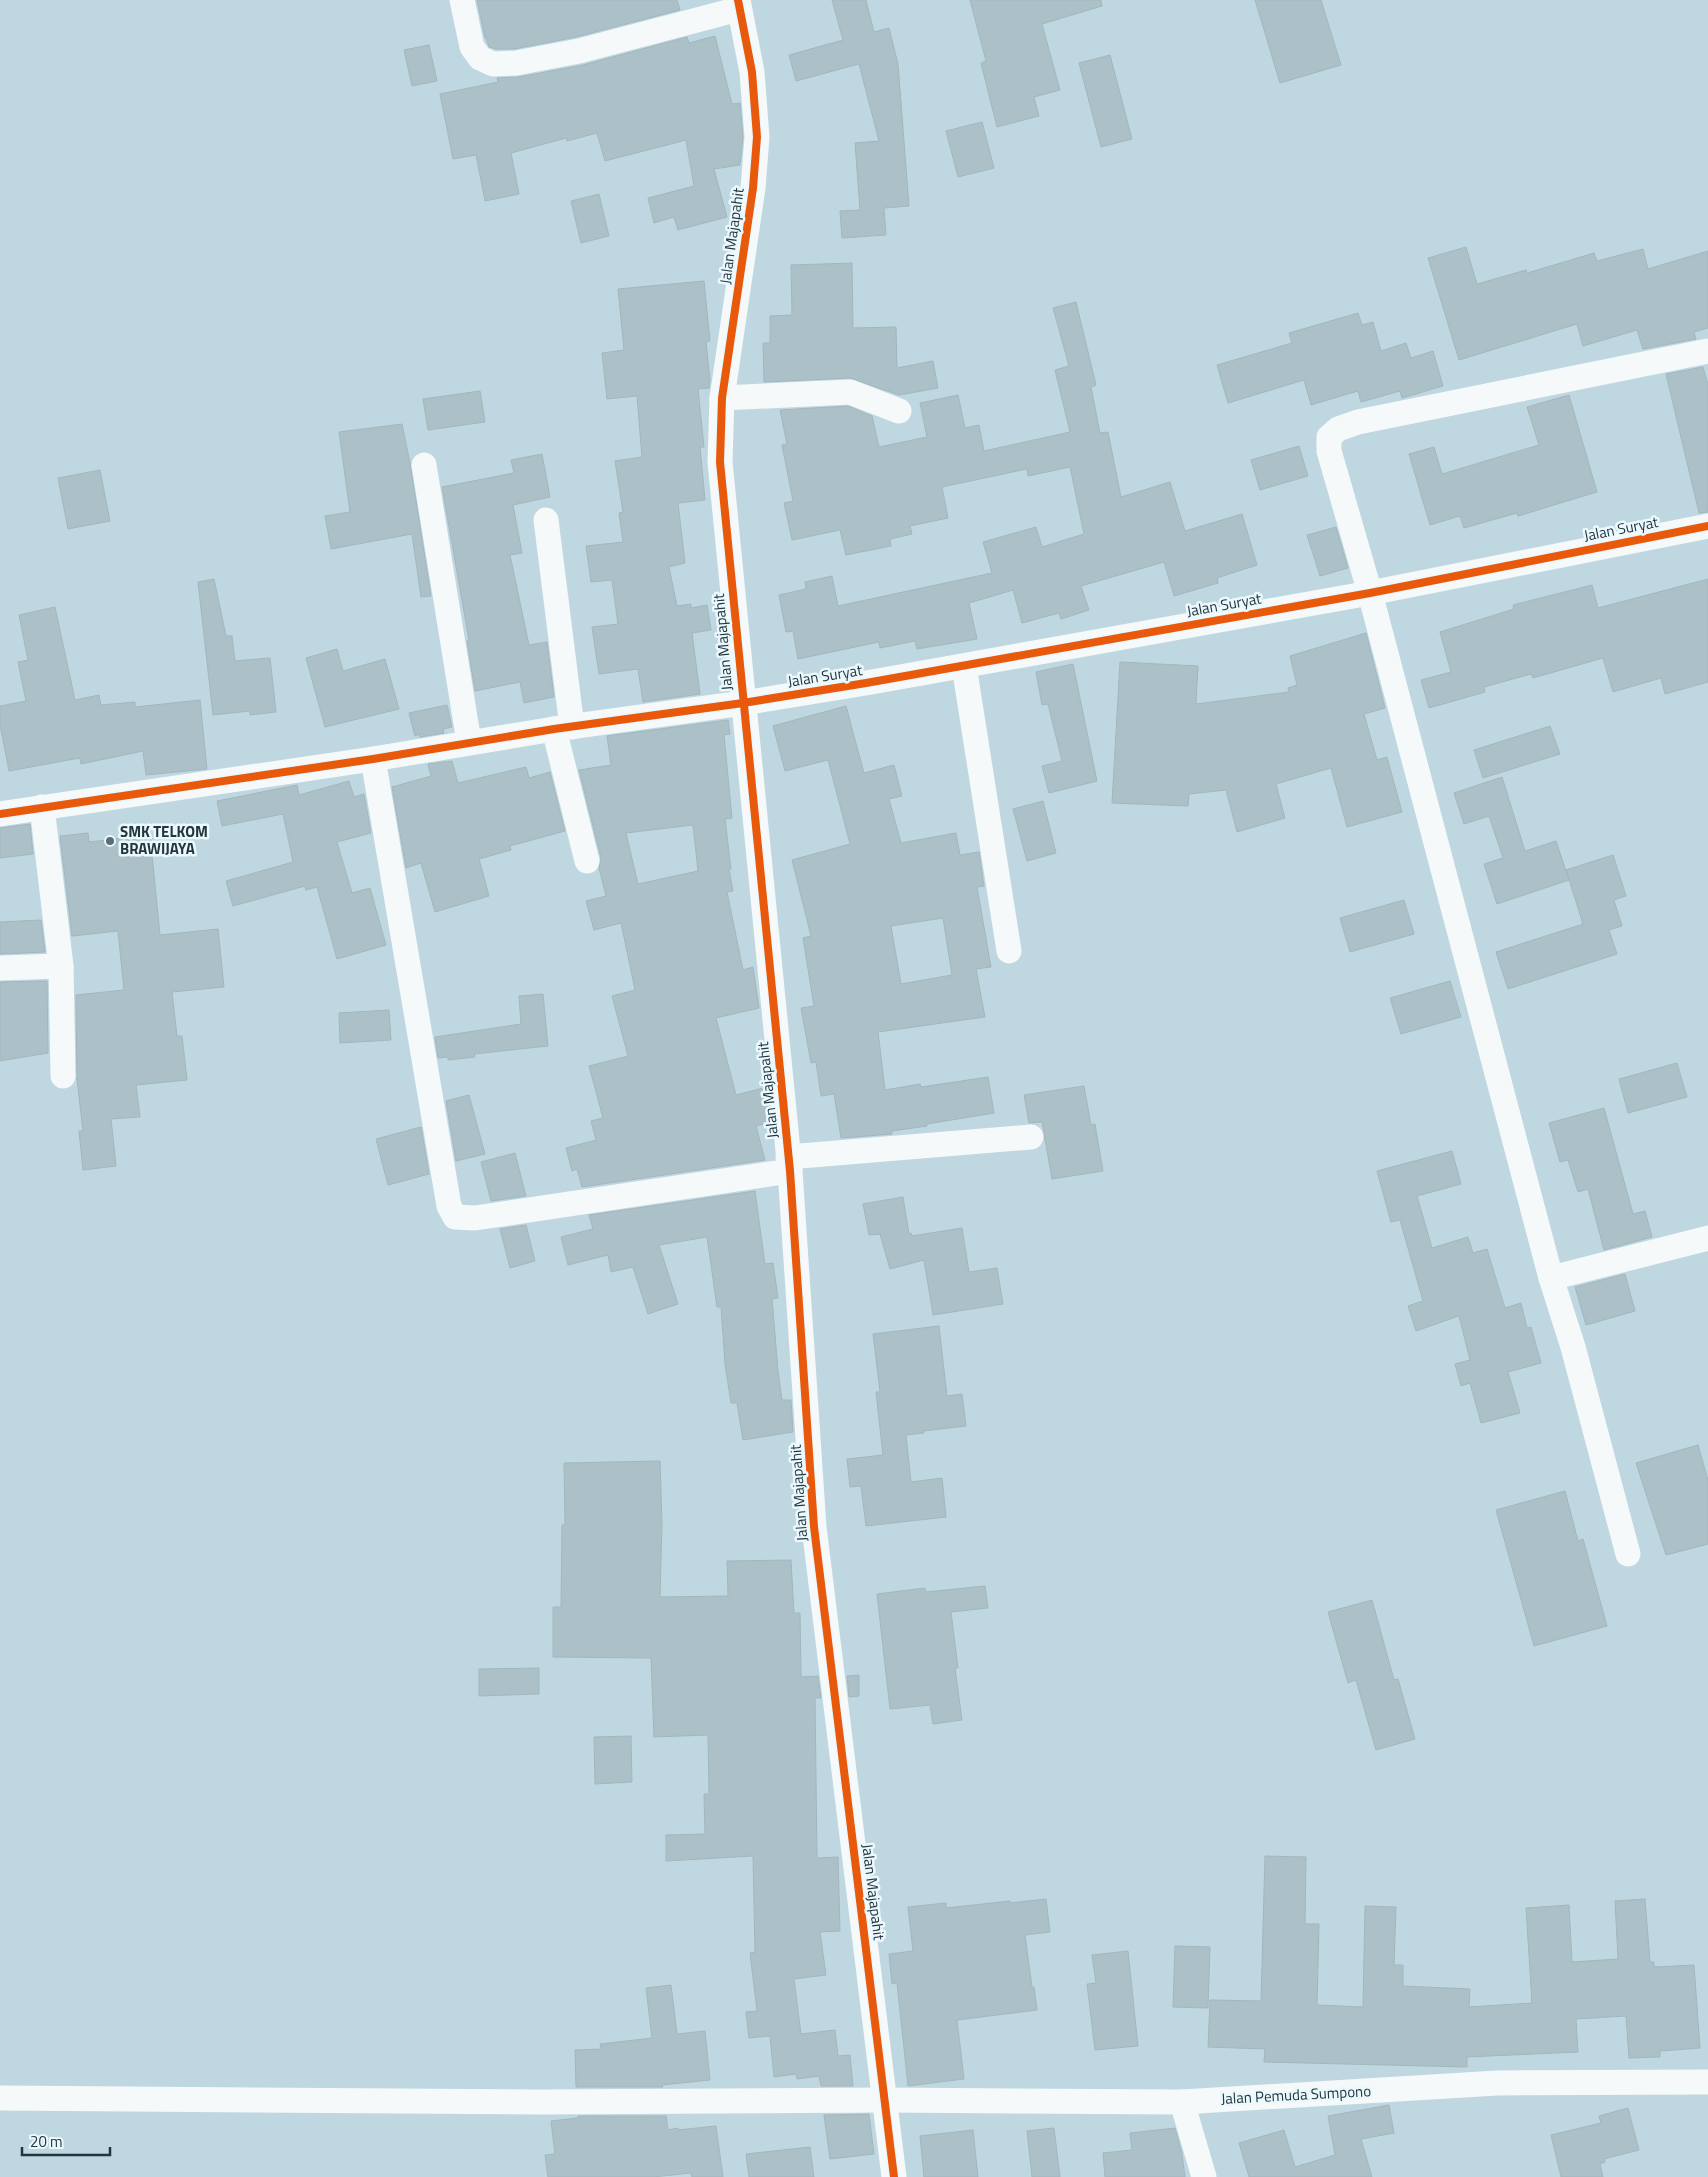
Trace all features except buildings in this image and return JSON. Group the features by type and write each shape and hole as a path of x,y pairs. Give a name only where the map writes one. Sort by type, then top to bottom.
{"street":[{"path":"462,0 472,47 480,58 493,64 516,63 579,51 739,4"},
{"name":"Jalan Majapahit","path":"739,4 752,72 756,137 753,188 722,398 720,462 789,1164 814,1527 894,2177"},
{"path":"1628,1554 1573,1347 1551,1278 1370,593 1329,451 1329,437 1338,429 1358,422 1708,351"},
{"path":"722,398 850,392 899,411"},
{"path":"424,465 469,742"},
{"path":"546,520 563,728 587,861"},
{"name":"Jalan Suryat","path":"0,814 469,742 743,703 964,666 1370,593 1708,526"},
{"path":"964,666 1009,951"},
{"path":"373,758 449,1206 455,1217 475,1218 789,1164 1031,1137"},
{"path":"42,807 61,966 63,1076"},
{"path":"0,968 61,966"},
{"path":"1551,1278 1708,1238"},
{"name":"Jalan Pemuda Sumpono","path":"0,2098 540,2102 884,2100 1182,2102 1497,2083 1708,2082"},
{"path":"1182,2102 1204,2177"}],"cycle path":[{"path":"738,0 752,72 757,137 753,188 722,398 720,462 790,1171 814,1527 894,2177"},
{"path":"0,814 866,683 1370,593 1708,526"}],"place":[{"name":"SMK TELKOM BRAWIJAYA","path":"110,841"}]}
